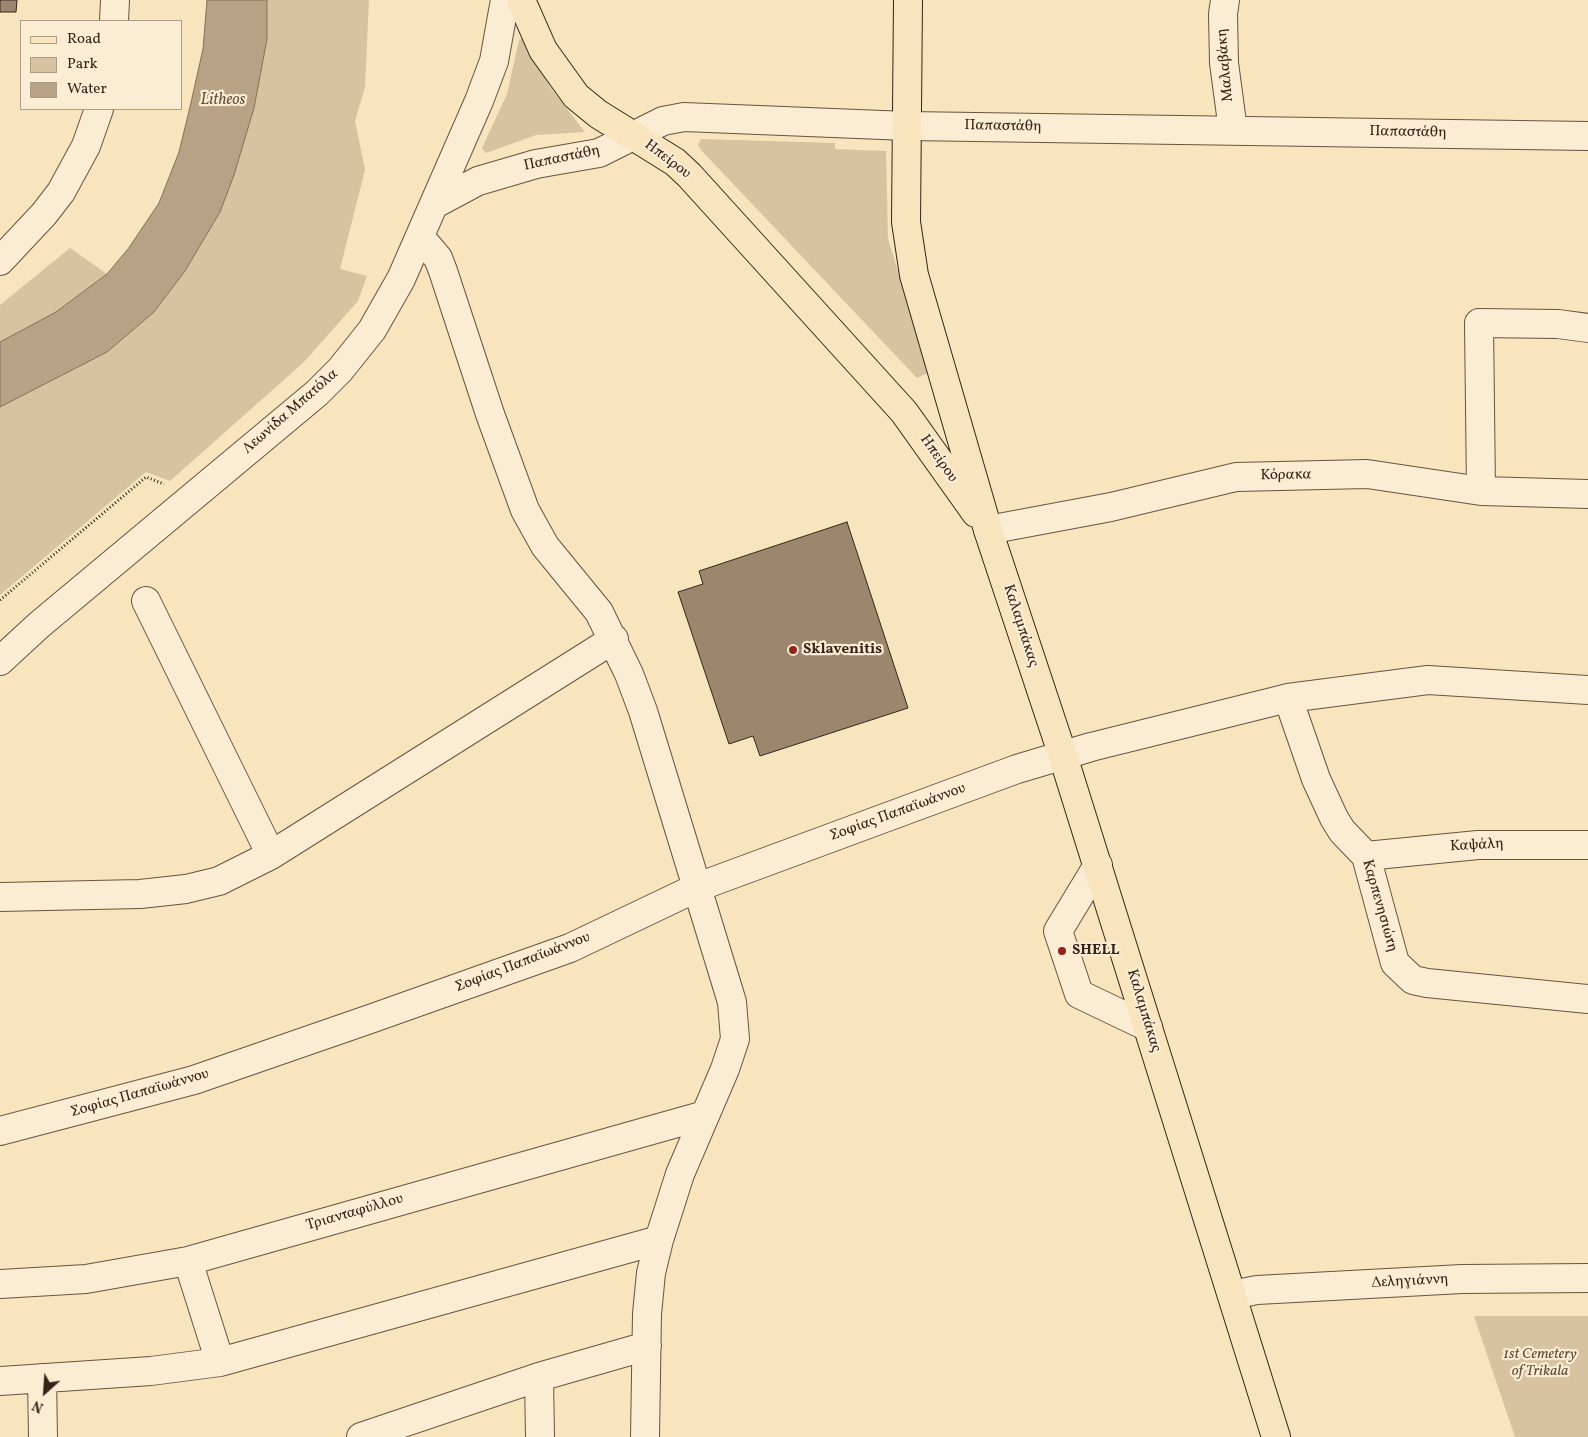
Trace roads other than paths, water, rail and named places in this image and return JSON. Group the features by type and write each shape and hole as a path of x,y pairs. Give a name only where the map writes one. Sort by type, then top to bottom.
{"main road":[{"name":"Ηπείρου","path":"521,0 543,50 576,96 598,114 675,162 689,174 904,412 988,530"},
{"name":"Ηπείρου","path":"908,0 906,222 913,266 988,530"},
{"name":"Καλαμπάκας","path":"988,530 1098,865 1276,1437"}],"street":[{"path":"114,20 115,0"},
{"name":"Λεωνίδα Μπατόλα","path":"0,661 39,625 290,416 340,370 372,330 389,303 421,238 488,78 499,40 505,0"},
{"name":"Μαλαβάκη","path":"1226,0 1223,14 1224,63 1233,130"},
{"path":"0,261 44,214 61,192 86,146 99,110"},
{"name":"Παπαστάθη","path":"435,204 458,189 499,173 599,153 663,122 698,116 907,126 1588,136"},
{"path":"421,238 438,258 444,272 490,414 525,510 546,546 600,612 614,639 643,711 732,1002 735,1039 725,1069 680,1174 659,1240 651,1273 646,1346 645,1437"},
{"path":"1481,491 1478,322 1558,324 1588,328"},
{"name":"Κόρακα","path":"988,530 1110,506 1236,477 1367,474 1481,491 1588,494"},
{"path":"146,601 271,855"},
{"path":"0,897 140,894 186,889 219,881 271,855 614,639"},
{"name":"Σοφίας Παπαϊωάννου","path":"0,1132 194,1080 373,1018 570,948 698,887 1017,769 1063,756 1288,698 1428,680 1588,690"},
{"name":"Καρπενησιώτη","path":"1288,698 1316,779 1334,818 1342,831 1366,856 1395,963 1412,980 1427,983 1588,999"},
{"name":"Καψάλη","path":"1366,856 1478,845 1588,846"},
{"path":"1098,865 1058,931 1079,994 1148,1027"},
{"name":"Τριανταφύλλου","path":"0,1284 86,1279 188,1261 705,1115"},
{"path":"0,1381 151,1371 220,1362 659,1240"},
{"path":"188,1261 220,1362"},
{"name":"Δεληγιάννη","path":"1232,1295 1258,1290 1462,1279 1588,1278"},
{"path":"361,1437 540,1377 646,1346"},
{"path":"540,1377 540,1437"},
{"path":"42,1378 43,1437"}],"water":[{"name":"Litheos","path":"207,0 267,0 267,39 254,108 234,175 220,212 185,271 154,312 107,352 0,407 0,342 56,312 107,274 128,249 159,203 179,152 190,107 203,49"}],"place":[{"name":"Sklavenitis","path":"793,650"},
{"name":"SHELL","path":"1062,951"}],"park label":[{"name":"1st Cemetery of Trikala","path":"1540,1364"}]}
